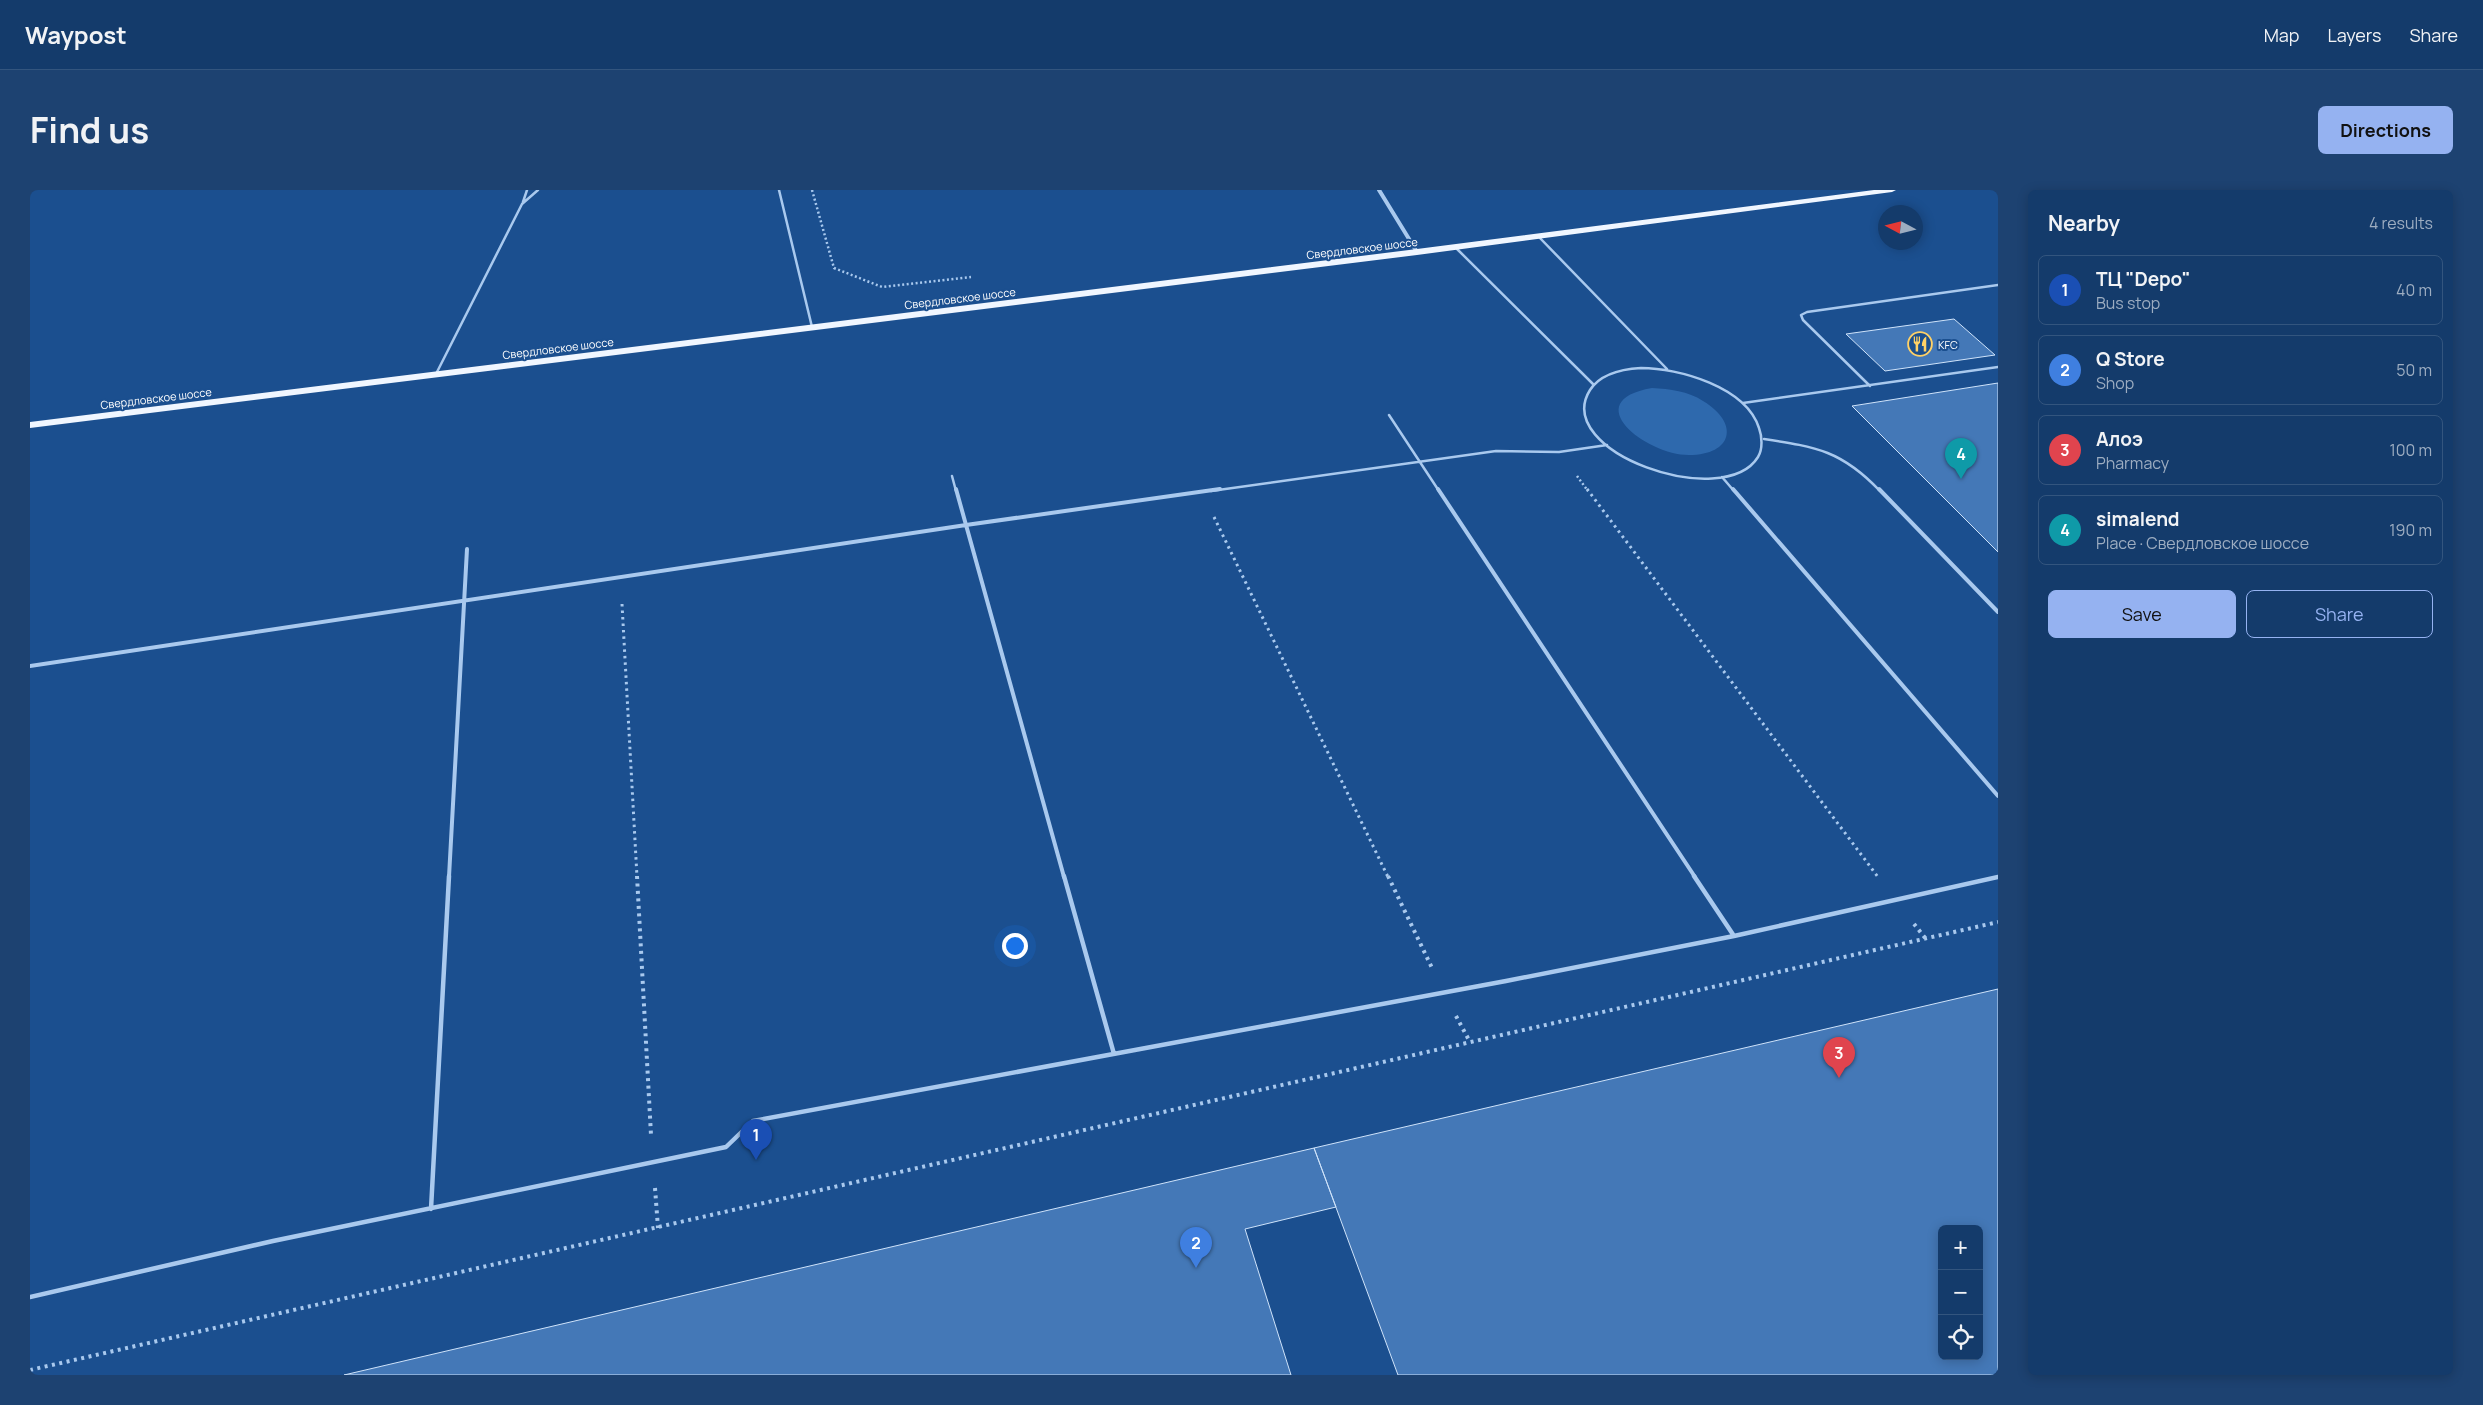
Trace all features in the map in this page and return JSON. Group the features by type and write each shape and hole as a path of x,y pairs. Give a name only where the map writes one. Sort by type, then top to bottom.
{"main road":[{"name":"Свердловское шоссе","path":"30,425 1417,252 1892,190"}],"street":[{"path":"1379,190 1417,252"}],"lane":[{"path":"436,374 522,204 527,190"},
{"path":"522,204 538,190"},
{"path":"779,190 812,328"},
{"path":"1538,236 1667,370"},
{"path":"1455,247 1594,385"},
{"path":"1870,386 1803,320 1801,314 1998,285"},
{"path":"1640,368 1667,370 1695,376 1713,384 1743,403 1758,421 1764,439 1759,456 1745,469 1722,477 1693,478 1661,472 1631,461 1607,445 1591,428 1584,410 1586,393 1597,380 1616,372 1640,368"},
{"path":"1743,403 1998,368"},
{"path":"1389,415 1734,936"},
{"path":"1764,439 1817,447 1836,454 1860,470 1998,612"},
{"path":"31,668 966,525 1422,463 1496,451 1559,452 1607,445"},
{"path":"952,476 1114,1054"},
{"path":"1722,477 1998,796"},
{"path":"431,1209 467,549"},
{"path":"30,1297 273,1241 726,1147 753,1121 1444,993 1734,936 1896,901 1998,876"}],"path":[{"path":"812,190 834,268 882,286 971,277"},
{"path":"1559,452 1926,939"},
{"path":"1202,492 1444,993 1470,1042"},
{"path":"620,577 658,1228"},
{"path":"30,1370 1998,922"}],"shaded area":[{"path":"1652,388 1672,390 1691,395 1715,410 1723,419 1726,428 1723,444 1715,450 1704,454 1689,455 1672,453 1639,437 1626,426 1619,415 1620,404 1630,395"}],"building":[{"name":"KFC","path":"1954,319 1995,355 1885,371 1846,334"},
{"path":"1998,383 1998,552 1852,406"},
{"path":"1998,989 1998,1375 1398,1375 1314,1148"},
{"path":"1314,1148 1336,1207 1245,1229 1291,1375 344,1375"}],"place":[{"name":"KFC","path":"1920,344"},
{"name":"simalend","path":"1961,479"},
{"name":"Алоэ","path":"1839,1078"},
{"name":"ТЦ \"Depo\"","path":"756,1160"},
{"name":"Q Store","path":"1196,1268"}]}
